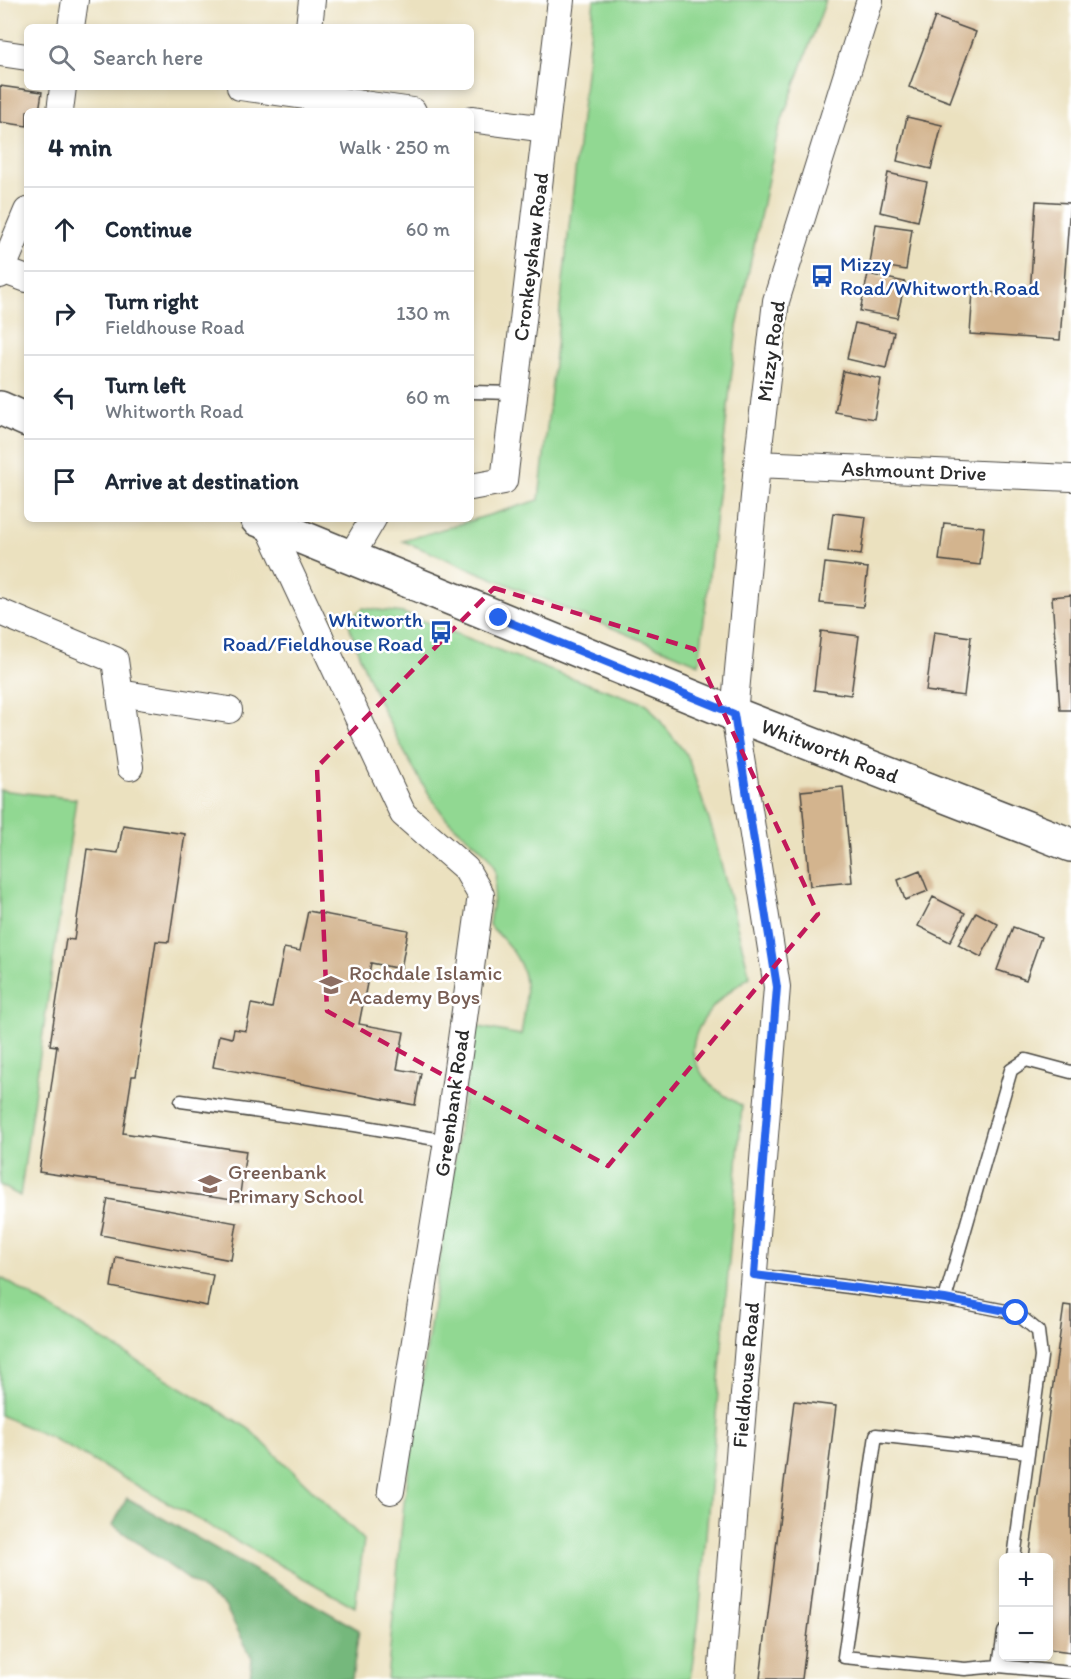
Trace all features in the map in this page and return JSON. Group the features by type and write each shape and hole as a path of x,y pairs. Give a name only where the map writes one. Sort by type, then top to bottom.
{"main road":[{"path":"0,408 24,419"},
{"name":"Whitworth Road","path":"264,522 734,714 1071,845"}],"street":[{"path":"71,24 75,0"},
{"path":"309,24 312,0"},
{"name":"Cronkeyshaw Road","path":"474,486 504,481 561,0"},
{"name":"Mizzy Road","path":"734,714 757,464 776,302 870,0"},
{"path":"0,53 24,57"},
{"path":"60,108 63,90"},
{"path":"257,90 301,98 387,108"},
{"path":"474,119 546,129"},
{"path":"24,218 1,273 24,278"},
{"name":"Ashmount Drive","path":"757,464 1071,477"},
{"name":"Greenbank Road","path":"262,522 403,814 466,869 481,895 447,1141 391,1491"},
{"path":"350,558 371,522"},
{"path":"0,612 115,660 130,766"},
{"path":"119,693 229,711"},
{"name":"Fieldhouse Road","path":"721,1679 777,987 734,714"}],"lane":[{"path":"474,392 515,393"},
{"path":"945,1299 1011,1070 1026,1060 1071,1072"},
{"path":"181,1101 355,1125 447,1141"},
{"path":"754,1275 945,1299 1016,1313 1038,1331 1041,1357 1015,1553"},
{"path":"1028,1452 876,1435 844,1657 965,1669 999,1666 1071,1673"},
{"path":"999,1666 1000,1661"}],"highlighted area":[{"path":"494,588 694,649 818,914 608,1166 327,1011 317,767"}],"green space":[{"path":"594,0 826,0 778,131 737,327 699,664 403,541 466,522 474,522 474,520 539,500"},
{"path":"363,608 403,613 560,674 647,704 687,755 713,832 750,977 731,990 706,1016 695,1037 693,1048 698,1066 711,1086 742,1106 699,1619 690,1679 387,1679 404,1503 474,1026 521,1035 526,987 520,963 513,951 489,925 496,875 491,861 442,813 401,746 375,693 348,620"},
{"path":"0,790 76,799 20,1196 0,1185"},
{"path":"0,1277 248,1428 364,1540 355,1607 52,1438 0,1415"},
{"path":"127,1498 359,1630 352,1679 250,1679 252,1658 225,1606 113,1525"}],"building":[{"path":"935,17 976,32 950,102 909,87"},
{"path":"0,86 42,92 39,108 24,108 24,126 0,122"},
{"path":"907,117 942,125 931,169 897,161"},
{"path":"888,173 927,182 918,221 880,212"},
{"path":"1036,201 1070,203 1060,340 970,334 973,291 1030,295"},
{"path":"876,224 912,229 906,270 870,264"},
{"path":"868,274 905,282 897,318 860,311"},
{"path":"855,323 894,332 886,368 847,359"},
{"path":"843,371 881,379 874,419 835,412"},
{"path":"833,513 866,517 861,555 828,551"},
{"path":"944,523 984,527 980,565 939,560"},
{"path":"825,563 868,568 863,607 820,603"},
{"path":"1071,595 1071,710 1060,710 1052,597"},
{"path":"821,631 859,636 851,695 814,690"},
{"path":"934,632 971,637 964,696 926,691"},
{"path":"843,787 852,882 810,886 801,791"},
{"path":"123,825 185,834 169,942 156,941 136,1076 132,1076 123,1133 246,1151 239,1201 39,1172 57,1046 50,1045 66,939 74,940 87,849 118,853"},
{"path":"920,871 928,891 905,900 898,880"},
{"path":"933,897 965,913 950,942 918,926"},
{"path":"308,911 408,930 401,969 371,963 359,1024 404,1032 397,1069 421,1073 415,1105 213,1067 219,1035 232,1038 234,1029 246,1031 251,1004 272,1008 284,948 300,951"},
{"path":"976,912 998,924 981,957 958,945"},
{"path":"1013,927 1041,937 1026,980 997,970"},
{"path":"108,1199 237,1223 231,1260 101,1235"},
{"path":"116,1257 213,1275 207,1306 111,1287"},
{"path":"1064,1305 1071,1306 1071,1652 1053,1650 1053,1553 1030,1553"},
{"path":"794,1401 836,1406 802,1679 760,1679"}],"place":[{"name":"Mizzy Road/Whitworth Road","path":"822,276"},
{"name":"Whitworth Road/Fieldhouse Road","path":"441,632"},
{"name":"Rochdale Islamic Academy Boys","path":"331,985"},
{"name":"Greenbank Primary School","path":"210,1184"}],"route":[{"path":"499,618 734,714 777,987 754,1275 945,1299 1016,1313"}]}
